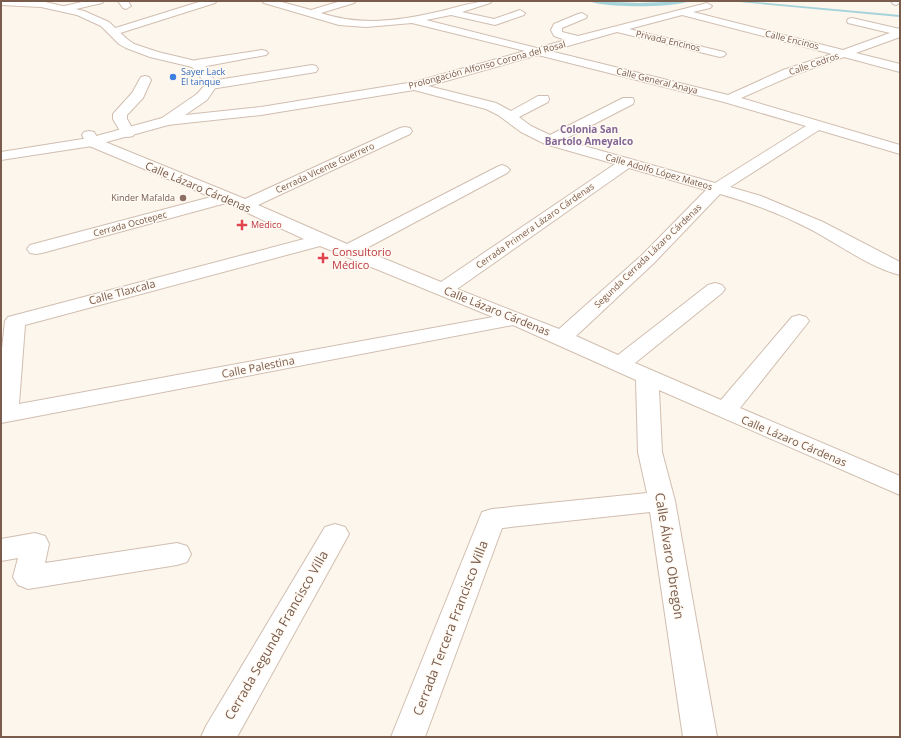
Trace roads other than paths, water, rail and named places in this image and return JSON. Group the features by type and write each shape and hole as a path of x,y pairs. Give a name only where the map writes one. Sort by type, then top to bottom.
{"street":[{"path":"63,9 99,1"},
{"path":"113,32 212,1"},
{"path":"266,1 328,19 349,23 370,24 412,20 452,12 487,1"},
{"path":"329,1 346,2"},
{"path":"1,2 39,4 87,16 106,24 129,46 199,63 262,53"},
{"path":"311,13 346,2"},
{"name":"Prolongación Alfonso Corona del Rosal","path":"168,121 261,111 415,86 616,29 707,6"},
{"path":"452,12 495,22 520,13"},
{"name":"Calle Encinos","path":"683,13 846,53 900,68"},
{"path":"579,40 558,34 556,30 558,26 582,16"},
{"name":"Calle General Anaya","path":"412,20 729,99 900,150"},
{"path":"852,21 900,33"},
{"name":"Privada Encinos","path":"616,29 720,54"},
{"name":"Calle Cedros","path":"729,99 787,73 900,33"},
{"path":"199,63 211,85"},
{"path":"1,156 128,133 168,121 202,97 211,85 312,69"},
{"path":"128,133 120,118 120,114 138,95 145,80"},
{"name":"Calle Adolfo López Mateos","path":"415,86 433,92 491,106 503,112 526,129 550,140 754,199 817,226 876,258 900,269"},
{"path":"510,117 543,99"},
{"path":"550,140 628,101"},
{"name":"Segunda Cerrada Lázaro Cárdenas","path":"562,338 648,259 716,188 816,126"},
{"name":"Cerrada Vicente Guerrero","path":"245,205 405,131"},
{"path":"1,147 95,138"},
{"name":"Calle Lázaro Cárdenas","path":"95,138 320,240 562,338 725,411 900,486"},
{"name":"Cerrada Primera Lázaro Cárdenas","path":"444,289 626,163"},
{"path":"348,251 502,170"},
{"name":"Cerrada Ocotepec","path":"36,249 225,198"},
{"name":"Calle Tlaxcala","path":"4,415 15,321 320,240"},
{"path":"620,364 715,289"},
{"name":"Calle Palestina","path":"4,415 515,319"},
{"path":"725,411 799,321"},
{"name":"Calle Álvaro Obregón","path":"647,376 650,452 662,501 700,737"},
{"name":"Cerrada Tercera Francisco Villa","path":"408,737 492,519 662,501"},
{"name":"Cerrada Segunda Francisco Villa","path":"218,737 334,534"},
{"path":"1,550 35,544 28,577 177,554"}],"waterway":[{"path":"591,1 639,4 663,4 687,1"},
{"path":"730,1 900,16"}],"place":[{"name":"Sayer Lack El tanque","path":"173,77"},
{"name":"Kinder Mafalda","path":"183,198"},
{"name":"Medico","path":"242,225"},
{"name":"Consultorio Médico","path":"323,258"}],"district":[{"name":"Colonia San Bartolo Ameyalco","path":"589,134"}]}
